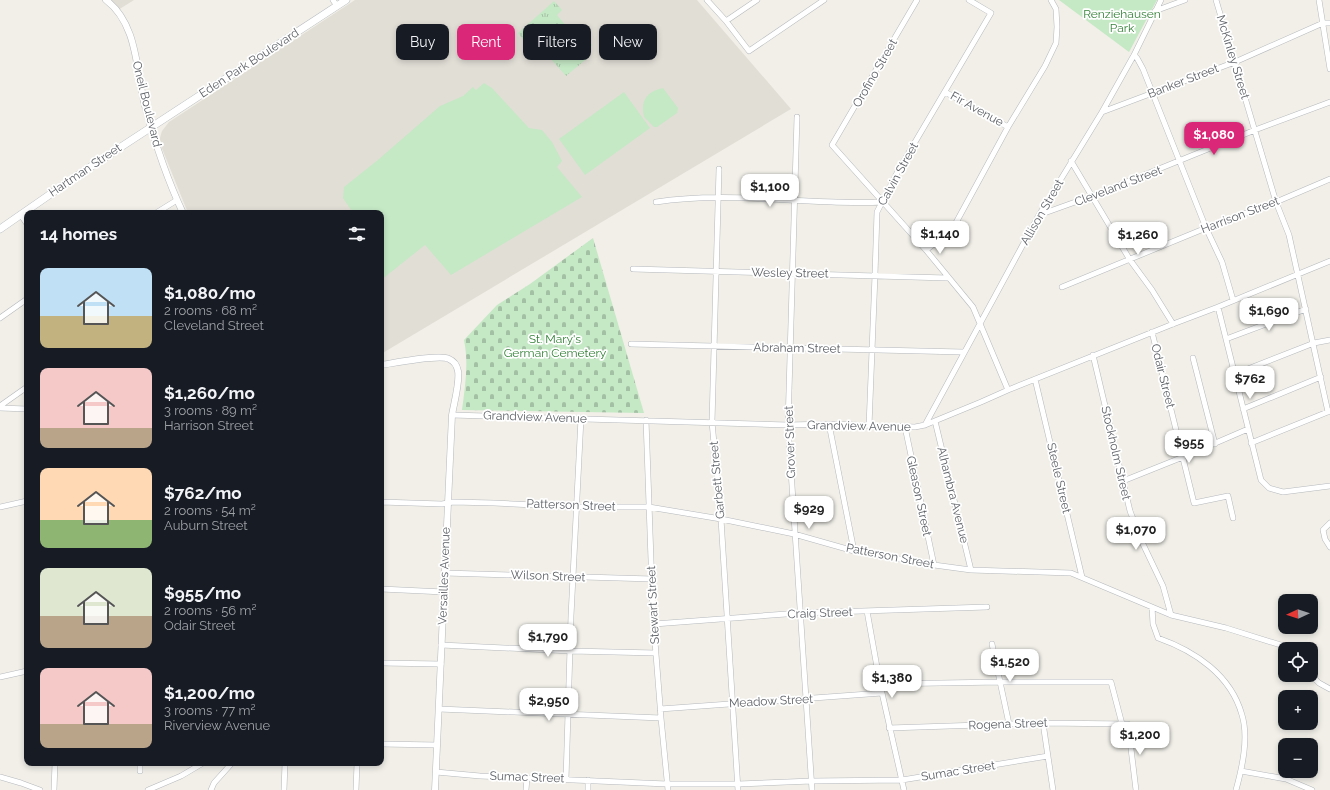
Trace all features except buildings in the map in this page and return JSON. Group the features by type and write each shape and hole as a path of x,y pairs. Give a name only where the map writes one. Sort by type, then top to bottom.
{"main road":[{"name":"Eden Park Boulevard","path":"152,126 335,3 346,0"},
{"name":"Hartman Street","path":"28,210 152,126"},
{"name":"Hartman Street","path":"0,229 24,213"}],"street":[{"name":"Oneil Boulevard","path":"106,0 118,10 126,23 132,39 145,106 163,164 182,210"},
{"path":"707,0 726,21 749,51 824,0"},
{"path":"726,21 757,0"},
{"name":"Orofino Street","path":"883,202 832,145 917,0"},
{"name":"Calvin Street","path":"869,426 876,276 877,212 898,171 991,13 969,0"},
{"path":"926,250 952,230 1008,127 1046,66 1056,43 1057,16 1056,9 1050,0"},
{"name":"Allison Street","path":"925,424 1039,215 1102,112 1134,55 1161,0"},
{"path":"1155,10 1185,0"},
{"name":"McKinley Street","path":"1216,0 1256,130 1276,202 1289,235 1329,412"},
{"path":"1319,0 1330,69"},
{"name":"Banker Street","path":"1102,112 1234,62 1323,23 1330,23"},
{"path":"1134,55 1143,69 1206,228 1222,262 1234,300"},
{"name":"Fir Avenue","path":"945,92 1008,127"},
{"name":"Cleveland Street","path":"1039,215 1092,196 1330,102"},
{"name":"Grover Street","path":"797,117 791,274 788,425 812,790"},
{"path":"1071,161 1130,260 1152,290 1173,324"},
{"name":"Garbett Street","path":"719,169 712,422 721,519 738,787"},
{"name":"Harrison Street","path":"1062,287 1330,179"},
{"path":"656,202 718,198 883,202 926,250 947,278 973,307 1008,390"},
{"path":"161,210 177,200"},
{"path":"21,215 24,220"},
{"name":"Grandview Avenue","path":"452,414 788,425 829,424 915,427 935,421 1035,379 1330,261"},
{"name":"Wesley Street","path":"633,269 947,278"},
{"path":"0,318 24,301"},
{"path":"1218,307 1261,480 1269,488 1283,492 1330,486"},
{"path":"1226,339 1306,309"},
{"name":"Odair Street","path":"1152,332 1183,457 1186,476 1194,503 1228,496 1233,518"},
{"path":"1235,374 1314,343 1330,340"},
{"name":"Abraham Street","path":"631,344 964,352"},
{"name":"Stockholm Street","path":"1093,356 1130,511 1142,542 1163,586 1172,615"},
{"name":"Versailles Avenue","path":"384,365 436,357 448,358 455,363 459,376 452,414 447,503 436,790"},
{"path":"1193,358 1215,444"},
{"path":"1244,409 1321,377"},
{"name":"Steele Street","path":"1035,379 1082,577"},
{"path":"0,407 24,389"},
{"path":"0,407 24,409"},
{"path":"1252,444 1329,412"},
{"path":"566,778 573,577 581,418"},
{"name":"Stewart Street","path":"646,420 654,624 668,790"},
{"name":"Alhambra Avenue","path":"935,421 971,570"},
{"path":"829,424 854,551"},
{"name":"Gleason Street","path":"905,426 934,565"},
{"path":"1123,481 1248,429"},
{"path":"0,507 24,502"},
{"name":"Patterson Street","path":"384,502 442,504 453,502 649,507 721,519 794,534 854,551 934,565 971,570 1071,573 1172,615 1226,628 1278,644"},
{"path":"1330,523 1323,530 1325,539 1330,547"},
{"name":"Wilson Street","path":"444,573 652,579"},
{"path":"384,589 444,592"},
{"name":"Craig Street","path":"654,624 800,613 987,607"},
{"path":"1152,607 1153,624 1158,638 1209,664 1226,683 1236,699 1242,715 1244,729 1244,754 1236,790"},
{"path":"866,611 889,728 904,790"},
{"path":"992,644 1009,724"},
{"path":"441,645 656,653"},
{"path":"384,663 441,664"},
{"path":"0,677 24,672"},
{"path":"880,684 1111,682 1125,724 1136,790"},
{"path":"1318,682 1330,689"},
{"name":"Meadow Street","path":"660,709 882,693"},
{"path":"439,709 661,718"},
{"path":"1043,723 1053,790"},
{"name":"Rogena Street","path":"889,728 1043,723 1125,724"},
{"path":"384,744 437,745"},
{"name":"Sumac Street","path":"436,772 480,776 566,778 738,787 812,781 902,780 1048,756"},
{"path":"54,790 55,766"},
{"path":"140,766 140,771"},
{"path":"148,790 158,788 198,766"},
{"path":"211,790 214,783 229,766"},
{"path":"284,790 285,766"},
{"path":"356,790 358,766"},
{"path":"1241,771 1286,779 1312,790"},
{"path":"0,777 21,783 37,790"},
{"path":"526,790 527,778"},
{"path":"588,780 588,790"}],"shaded area":[{"path":"106,0 134,0 118,10"},
{"path":"355,0 697,0 791,109 384,352 384,210 187,210 159,141 162,131 169,122"}],"green space":[{"name":"Renziehausen Park","path":"1059,0 1157,0 1129,52"},
{"path":"554,1 562,10 557,15 565,24 528,24"},
{"path":"523,29 523,39 518,33"},
{"path":"552,60 585,60 566,76"},
{"path":"484,83 492,88 529,128 542,130 552,142 562,161 557,167 582,197 451,275 425,245 384,278 384,210 351,210 343,198 344,187 440,106 463,96 473,87 476,90"},
{"path":"663,88 678,108 677,113 657,127 654,127 644,117 643,106 649,94 657,89"},
{"path":"624,92 650,128 585,175 559,139"},
{"name":"St. Mary's German Cemetery","path":"593,238 644,413 462,410 466,366 464,340 497,305 530,284"}]}
